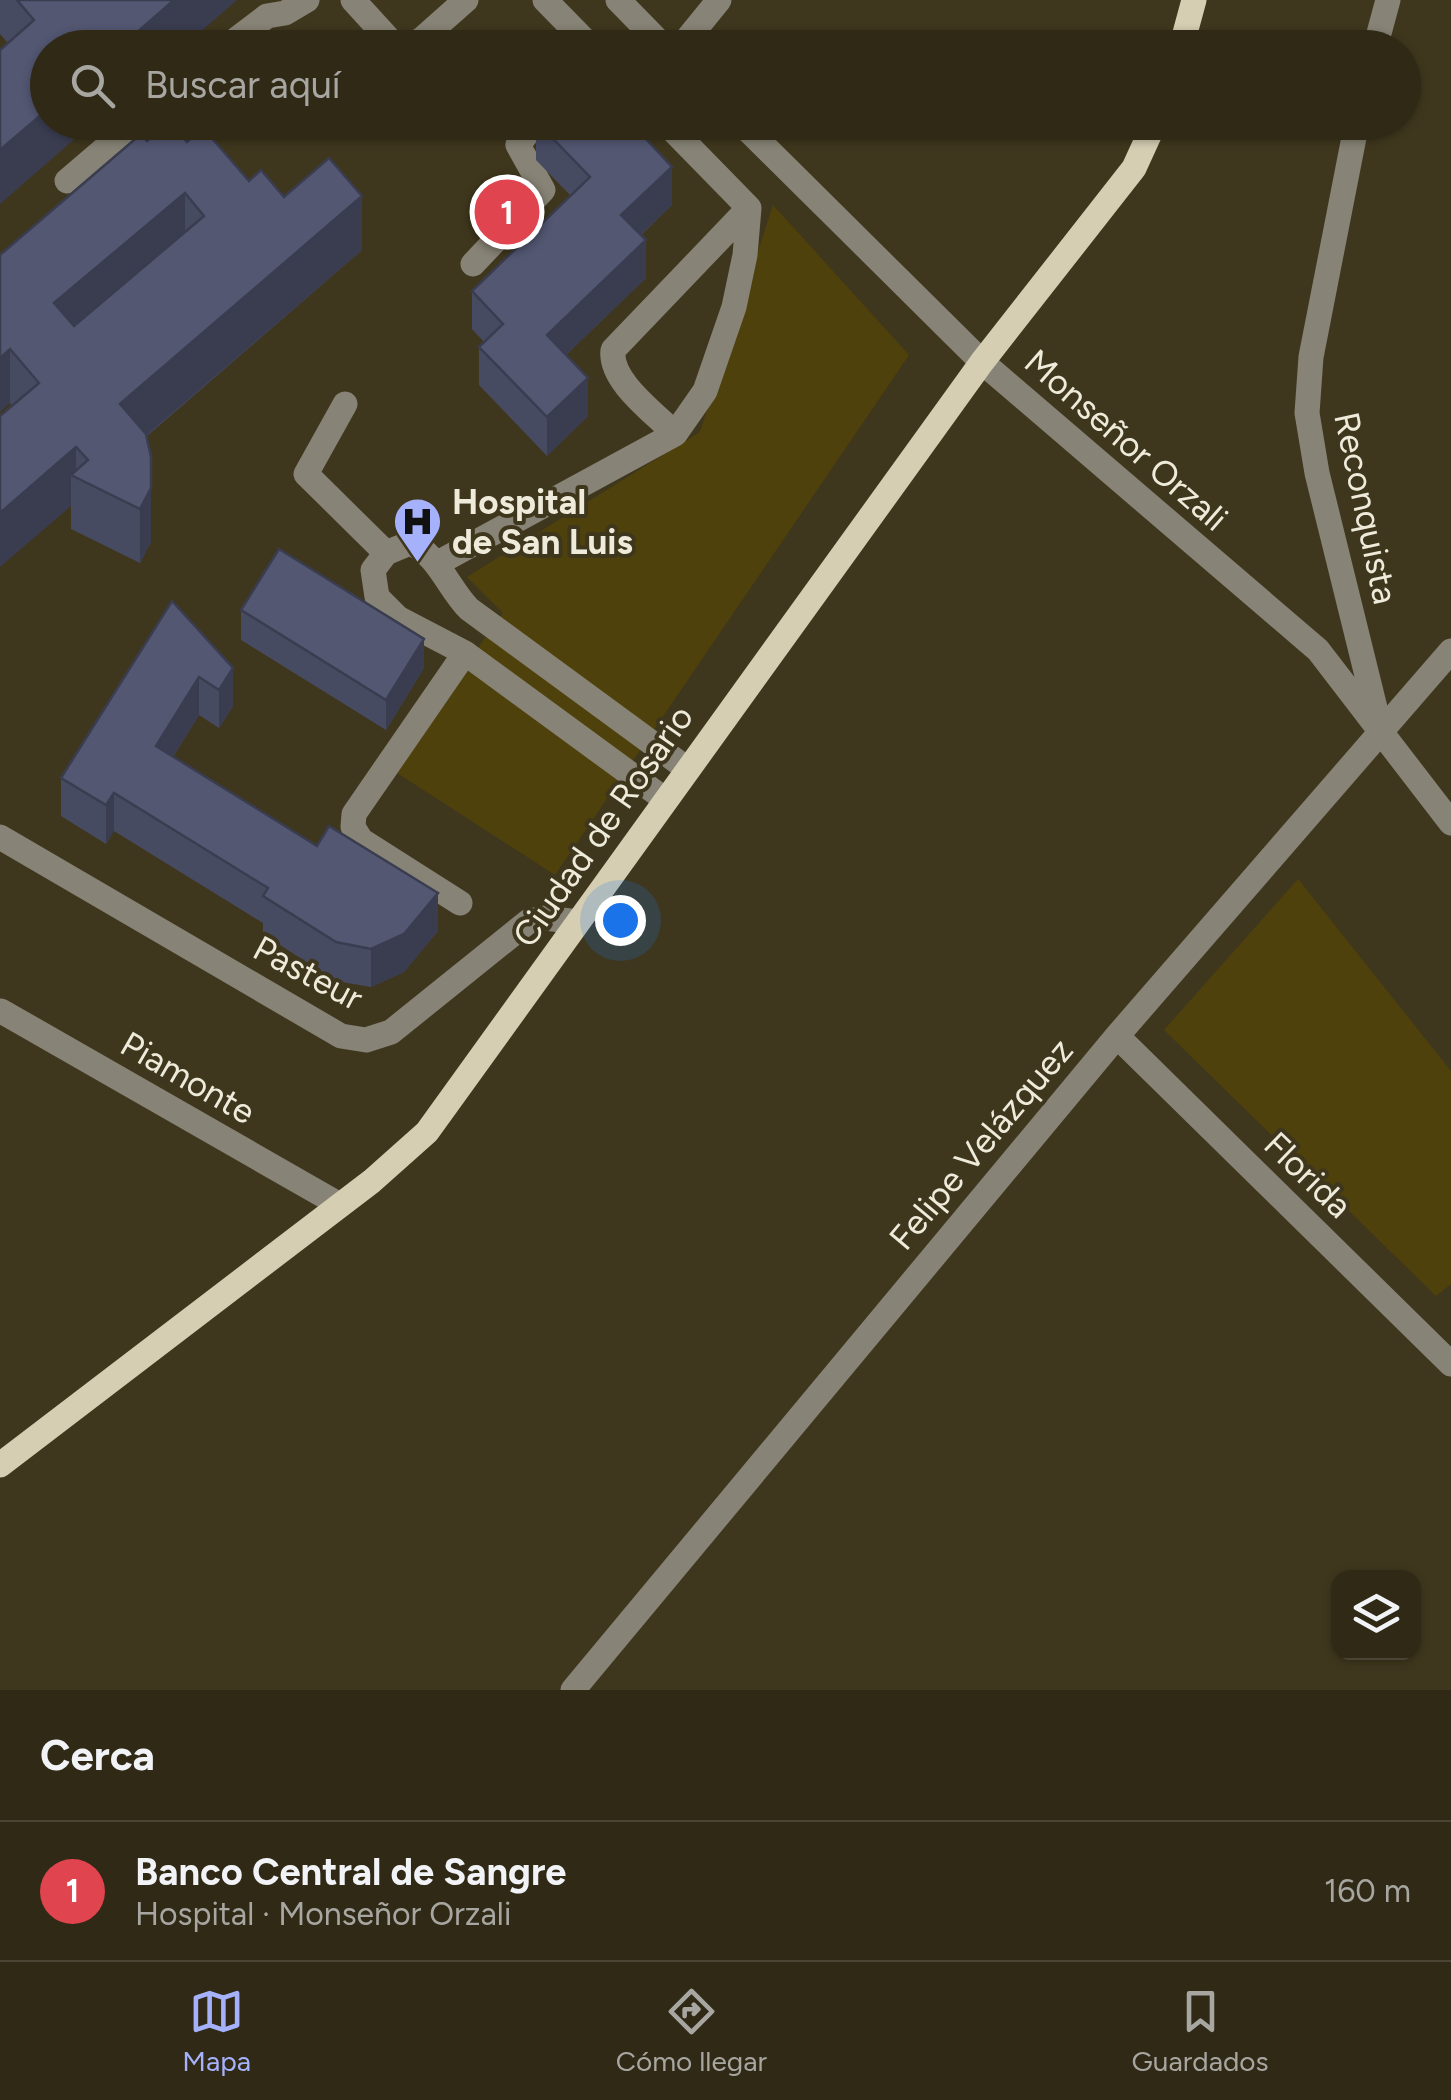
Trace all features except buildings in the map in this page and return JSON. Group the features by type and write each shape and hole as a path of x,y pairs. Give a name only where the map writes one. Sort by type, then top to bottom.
{"main road":[{"path":"1186,30 1194,0"},
{"name":"Ciudad de Rosario","path":"0,1465 340,1205 402,1155 450,1105 664,798 982,362 1134,168 1146,140"}],"street":[{"path":"249,30 267,16 285,13 307,0"},
{"path":"429,30 466,0"},
{"path":"546,0 575,30"},
{"path":"618,0 647,30"},
{"path":"695,30 719,0"},
{"path":"1380,30 1388,0"},
{"path":"366,4 384,30"},
{"path":"67,181 115,140"},
{"path":"473,264 543,190 518,146 522,140"},
{"path":"436,564 675,434 705,391 734,307 746,255 748,208 682,140"},
{"name":"Monseñor Orzali","path":"758,140 982,362 1318,650 1451,822"},
{"name":"Reconquista","path":"1353,140 1311,357 1307,413 1317,473 1380,730"},
{"path":"675,434 618,375 611,363 613,350 748,208"},
{"path":"345,404 306,474 386,553"},
{"path":"664,798 465,653 398,618 377,597 373,570 386,553 410,543 427,550 469,610 686,768"},
{"name":"Felipe Velázquez","path":"574,1690 1116,1036 1451,651"},
{"path":"460,902 360,840 352,827 354,814 465,653"},
{"name":"Pasteur","path":"0,837 341,1036 357,1040 391,1032 529,921 545,918 578,922"},
{"name":"Piamonte","path":"1,1010 340,1205"},
{"name":"Florida","path":"1116,1036 1442,1338 1451,1364"}],"shaded area":[{"path":"773,205 909,355 555,875 391,769 503,613 467,577 700,432"},
{"path":"1298,879 1451,1071 1451,1284 1436,1296 1164,1030"}],"place":[{"name":"Banco Central de Sangre","path":"507,212"},
{"name":"Hospital de San Luis","path":"417,564"}]}
